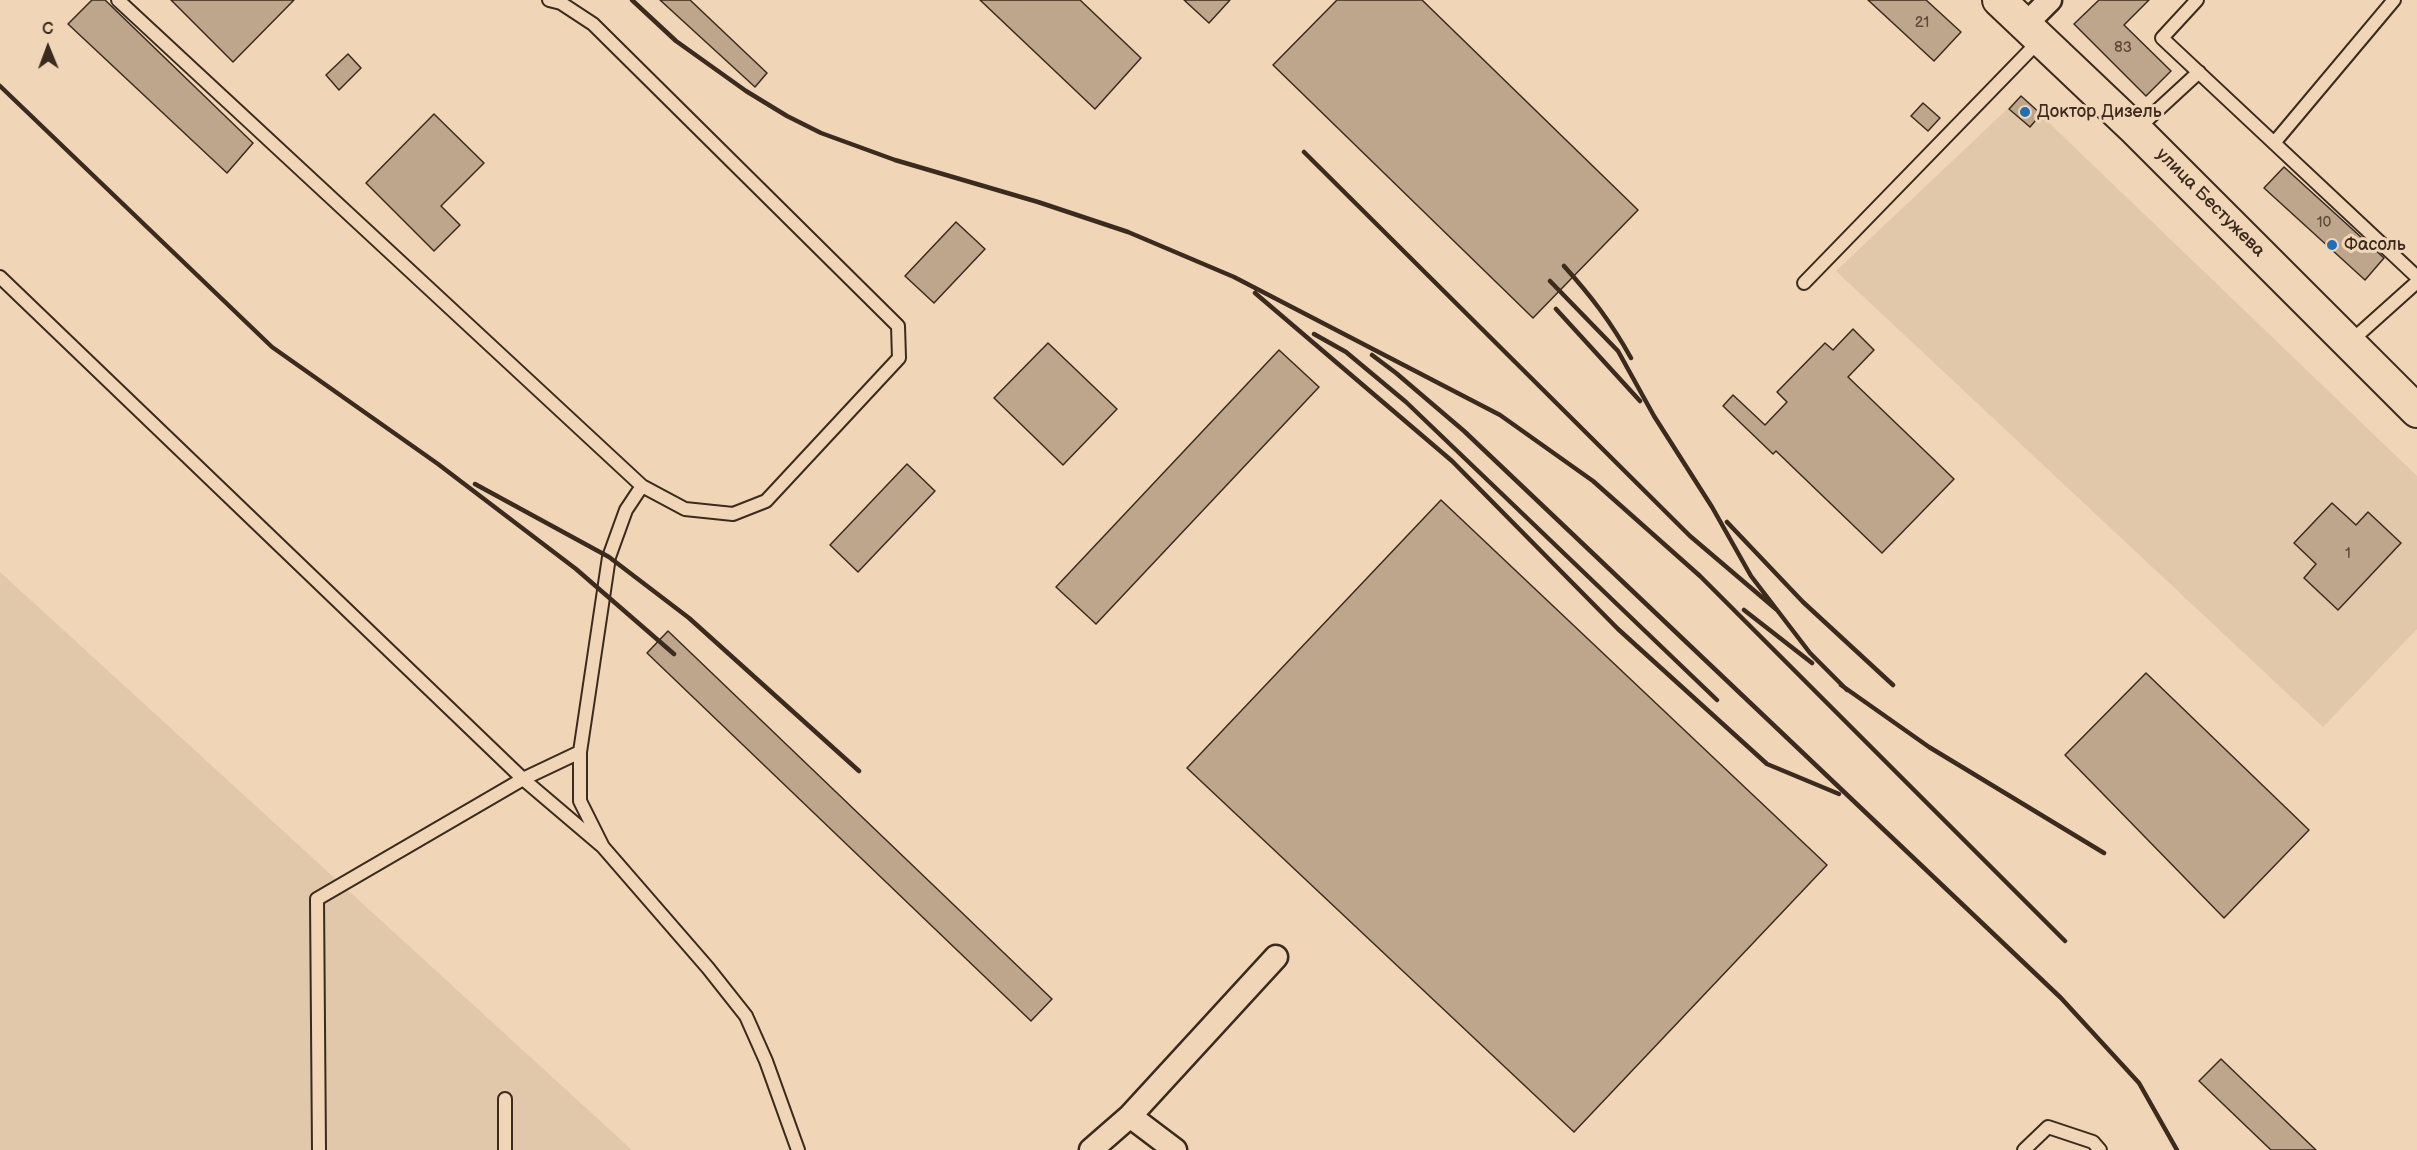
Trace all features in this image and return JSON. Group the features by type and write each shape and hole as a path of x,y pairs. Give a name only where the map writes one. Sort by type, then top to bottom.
{"street":[{"name":"улица Бестужева","path":"1999,0 2136,130 2417,411"},
{"path":"2033,32 2050,0"},
{"path":"1091,1150 1130,1116 1276,957"},
{"path":"1130,1116 1175,1150"}],"lane":[{"path":"118,0 642,486 685,509 733,513 766,501 899,357 898,326 593,24 561,3 549,0"},
{"path":"2197,0 2162,38 2417,277"},
{"path":"2274,142 2394,0"},
{"path":"1804,283 2033,32"},
{"path":"2136,130 2199,72"},
{"path":"0,277 523,779 603,847 708,968 746,1016 766,1061 798,1150"},
{"path":"2350,342 2417,282"},
{"path":"603,847 580,801 580,752 609,557 626,510 642,486"},
{"path":"319,1150 317,899 523,779 580,752"},
{"path":"505,1098 505,1150"},
{"path":"2024,1150 2048,1127 2093,1142 2100,1150"}],"shaded area":[{"path":"2021,96 2417,476 2417,629 2323,727 1836,271"},
{"path":"0,572 632,1150 0,1150"}],"building":[{"path":"92,0 105,0 253,143 227,173 68,24"},
{"path":"171,0 294,0 233,62"},
{"path":"660,0 690,0 767,73 755,87"},
{"path":"980,0 1080,0 1141,58 1095,109"},
{"path":"1184,0 1230,0 1209,23"},
{"path":"1337,0 1422,0 1638,210 1533,318 1273,65"},
{"path":"1868,0 1926,0 1961,32 1934,61"},
{"path":"2099,0 2149,0 2124,25 2171,71 2146,96 2074,24"},
{"path":"348,54 361,68 339,90 326,75"},
{"name":"Доктор Дизель","path":"2021,96 2041,114 2030,127 2009,109"},
{"path":"1923,103 1940,118 1928,131 1911,116"},
{"path":"434,114 484,163 441,206 460,225 434,251 366,183"},
{"path":"2284,167 2384,258 2365,280 2264,188"},
{"path":"956,222 985,249 934,303 905,276"},
{"path":"1853,329 1874,350 1848,377 1954,479 1882,553 1776,451 1773,454 1723,406 1733,395 1765,425 1787,402 1777,392 1825,343 1833,350"},
{"path":"1048,343 1117,409 1063,465 994,398"},
{"path":"1279,350 1319,387 1096,624 1056,587"},
{"path":"907,464 935,491 858,572 830,545"},
{"path":"1441,500 1827,865 1574,1132 1187,768"},
{"path":"2332,503 2356,525 2368,512 2401,543 2338,610 2304,578 2316,564 2294,543"},
{"path":"668,631 1052,999 1031,1021 647,653"},
{"path":"2146,673 2309,830 2224,918 2065,755"},
{"path":"2221,1059 2316,1150 2271,1150 2199,1081"}],"railway":[{"path":"632,0 676,41 746,91 821,133 895,160 1038,202 1128,232 1234,277 1500,415 1593,481 1700,576 2065,941"},
{"path":"0,86 272,347 438,464 576,569 674,654"},
{"path":"1304,152 1690,536 1777,610"},
{"path":"1564,266 1600,310 1631,358"},
{"path":"1550,281 1618,351 1654,416 1712,507 1751,576 1810,653 1847,690"},
{"path":"1255,293 1452,461 1618,629 1767,764 1839,794"},
{"path":"1556,309 1640,401"},
{"path":"1314,334 1346,352 1406,402 1717,700"},
{"path":"1372,355 1464,431 2061,998 2139,1083 2177,1150"},
{"path":"475,484 609,557 689,618 859,771"},
{"path":"1727,522 1803,602 1893,685"},
{"path":"1744,610 1812,663"},
{"path":"1841,685 1929,747 2104,853"}],"place":[{"name":"Доктор Дизель","path":"2025,112"},
{"name":"Фасоль","path":"2332,245"}]}
